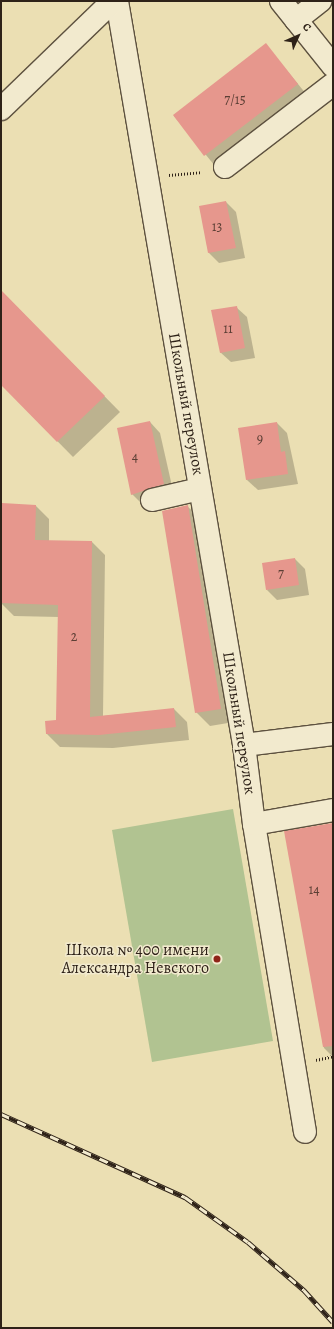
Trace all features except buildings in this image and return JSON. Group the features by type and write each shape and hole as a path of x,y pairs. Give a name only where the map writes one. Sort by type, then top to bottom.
{"street":[{"path":"1,109 113,1"},
{"name":"Школьный переулок","path":"117,1 244,745 253,815 305,1132"},
{"path":"281,1 333,66"},
{"path":"296,20 320,1"},
{"path":"225,167 333,84"},
{"path":"152,500 200,490"},
{"path":"244,745 333,734"},
{"path":"253,815 333,810"}],"path":[{"path":"147,177 211,171 225,167"}],"green space":[{"path":"233,809 273,1041 152,1062 112,830"}],"railway":[{"path":"1,1114 185,1197 248,1242 304,1290 333,1322"}],"place":[{"name":"Школа № 400 имени Александра Невского","path":"217,959"}]}
